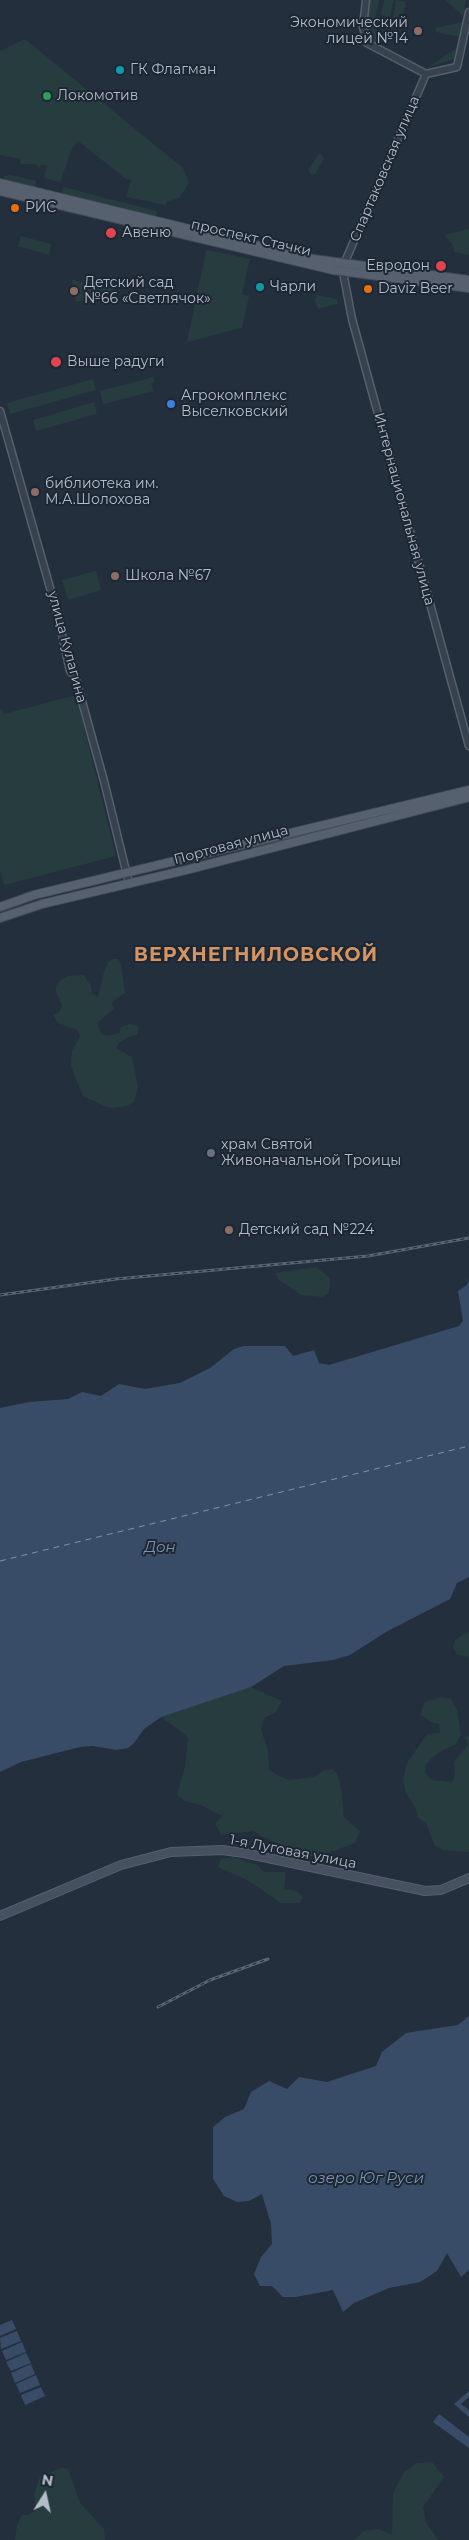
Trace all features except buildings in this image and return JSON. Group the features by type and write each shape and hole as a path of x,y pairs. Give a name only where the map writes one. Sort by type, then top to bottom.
{"main road":[{"name":"проспект Стачки","path":"0,184 343,268 469,280"},
{"name":"проспект Стачки","path":"0,191 343,268 469,288"},
{"name":"Портовая улица","path":"0,907 50,891 469,790"},
{"name":"Портовая улица","path":"0,918 53,901 469,797"},
{"path":"50,891 48,898 53,901"},
{"name":"1-я Луговая улица","path":"0,1916 121,1865 171,1852 222,1850 244,1853 425,1891 441,1890 469,1878"}],"street":[{"path":"366,0 364,27 367,43 426,74 457,67 469,12"},
{"name":"Спартаковская улица","path":"343,268 426,74"},
{"name":"Интернациональная улица","path":"343,268 352,319 469,746"},
{"name":"улица Кулагина","path":"0,411 56,607 70,671 75,676 129,883"}],"green space":[{"path":"369,0 379,0 374,25 381,45 426,68 422,69 374,44 367,30"},
{"path":"384,0 394,0 390,17 381,15"},
{"path":"396,0 406,2 402,19 393,18"},
{"path":"445,0 466,0 463,16"},
{"path":"462,22 459,37 436,32 436,28"},
{"name":"Локомотив","path":"25,39 183,168 189,183 179,198 166,202 166,205 126,197 131,180 126,179 78,141 72,149 60,182 44,178 47,166 41,165 39,168 35,164 21,164 20,159 0,155 0,51"},
{"path":"458,47 460,47 454,59 427,68"},
{"path":"318,155 322,155 324,159 315,174 311,174 308,170"},
{"path":"10,175 36,181 35,187 3,180 4,176"},
{"path":"63,187 157,211 156,217 61,194"},
{"path":"469,229 469,255 454,252 453,245 444,235"},
{"path":"21,236 51,244 49,255 18,246"},
{"path":"206,251 250,259 242,294 249,296 242,328 187,342"},
{"path":"72,280 114,288 113,293 76,302"},
{"path":"317,295 336,299 338,304 318,309 315,301"},
{"path":"153,377 155,382 151,383 154,391 103,404 100,391"},
{"path":"93,379 96,390 10,414 7,403"},
{"path":"94,402 97,414 36,431 33,420"},
{"path":"96,571 101,590 68,600 62,580"},
{"path":"76,695 116,856 4,885 0,870 0,709 2,709 4,714"},
{"path":"118,959 121,964 125,993 112,1002 114,1009 97,1023 101,1034 108,1036 119,1033 121,1027 129,1024 137,1025 139,1029 137,1035 128,1037 119,1043 116,1048 132,1057 138,1087 134,1102 127,1106 114,1108 104,1106 83,1096 71,1066 72,1051 80,1036 77,1030 58,1023 53,1015 59,1012 62,1006 56,992 56,986 61,980 68,976 84,975 91,986 92,993 98,997 104,972 108,962"},
{"path":"316,1267 330,1278 329,1293 322,1297 301,1295 279,1280 276,1273"},
{"path":"468,1631 469,1660 468,1657 457,1654 453,1648 455,1640"},
{"path":"251,1687 282,1701 276,1712 264,1718 261,1730 268,1750 269,1770 289,1780 314,1777 323,1771 332,1769 337,1773 342,1793 344,1817 360,1831 355,1843 320,1856 306,1856 288,1850 253,1831 221,1835 215,1824 222,1816 201,1805 185,1801 177,1795 185,1767 188,1739 185,1734 161,1717"},
{"path":"441,1697 451,1699 457,1710 461,1735 455,1745 443,1750 432,1758 426,1765 425,1772 432,1780 451,1782 455,1777 454,1762 468,1745 465,1737 469,1736 469,1852 443,1850 435,1846 426,1823 418,1818 415,1807 406,1793 403,1780 407,1763 427,1734 440,1733 439,1724 431,1722 420,1714 425,1702"},
{"path":"233,1857 257,1865 264,1872 286,1872 284,1889 297,1891 303,1897 299,1903 281,1903 247,1880 218,1867 221,1859"},
{"path":"432,2462 444,2477 423,2507 426,2522 438,2540 354,2540 364,2531 379,2529 392,2535 393,2493 404,2472 417,2463"},
{"path":"62,2468 68,2469 80,2503 104,2529 105,2540 15,2540 17,2526 22,2515 29,2515 36,2510 34,2495 40,2477"}],"water":[{"name":"Дон","path":"469,1279 469,1577 457,1583 450,1599 386,1632 350,1655 333,1660 284,1666 251,1687 161,1717 144,1729 128,1748 116,1750 93,1746 80,1747 21,1762 0,1772 0,1408 29,1402 68,1399 82,1392 101,1396 119,1384 145,1389 180,1383 210,1368 234,1349 244,1346 285,1346 293,1356 314,1350 319,1363 329,1365 459,1326 463,1321 458,1291 467,1285"},
{"name":"озеро Юг Руси","path":"469,2016 469,2270 461,2277 447,2253 437,2271 420,2282 389,2288 354,2303 343,2312 333,2290 296,2297 283,2297 272,2286 260,2286 254,2274 261,2257 272,2244 271,2224 262,2194 249,2201 237,2202 224,2196 213,2179 213,2127 225,2117 244,2109 251,2092 269,2081 287,2089 299,2077 327,2082 376,2066 382,2052 406,2033 458,2025"},
{"path":"12,2320 16,2329 0,2336 0,2325"},
{"path":"17,2331 21,2341 1,2349 0,2338"},
{"path":"22,2342 26,2352 6,2360 2,2351"},
{"path":"26,2353 31,2363 11,2371 6,2362"},
{"path":"31,2364 35,2374 15,2383 11,2373"},
{"path":"36,2375 40,2385 20,2393 16,2384"},
{"path":"41,2387 45,2396 25,2405 21,2395"},
{"path":"469,2391 469,2397 461,2404 469,2410 469,2417 454,2404"},
{"path":"439,2414 469,2437 469,2448 433,2422"}],"ferry route":[{"path":"0,1561 469,1446"}],"railway":[{"path":"0,1295 116,1279 368,1256 469,1238"},
{"path":"158,2007 210,1980 268,1959"}],"place":[{"name":"Экономический лицей №14","path":"418,31"},
{"name":"ГК Флагман","path":"120,70"},
{"name":"Локомотив","path":"47,96"},
{"name":"РИС","path":"15,208"},
{"name":"Авеню","path":"111,233"},
{"name":"Евродон","path":"441,266"},
{"name":"Чарли","path":"260,287"},
{"name":"Daviz Beer","path":"368,289"},
{"name":"Детский сад №66 «Светлячок»","path":"74,291"},
{"name":"Выше радуги","path":"56,362"},
{"name":"Агрокомплекс Выселковский","path":"171,404"},
{"name":"библиотека им. М.А.Шолохова","path":"35,492"},
{"name":"Школа №67","path":"115,576"},
{"name":"храм Святой Живоначальной Троицы","path":"211,1153"},
{"name":"Детский сад №224","path":"229,1230"}],"district":[{"name":"ВЕРХНЕГНИЛОВСКОЙ","path":"256,955"}]}
